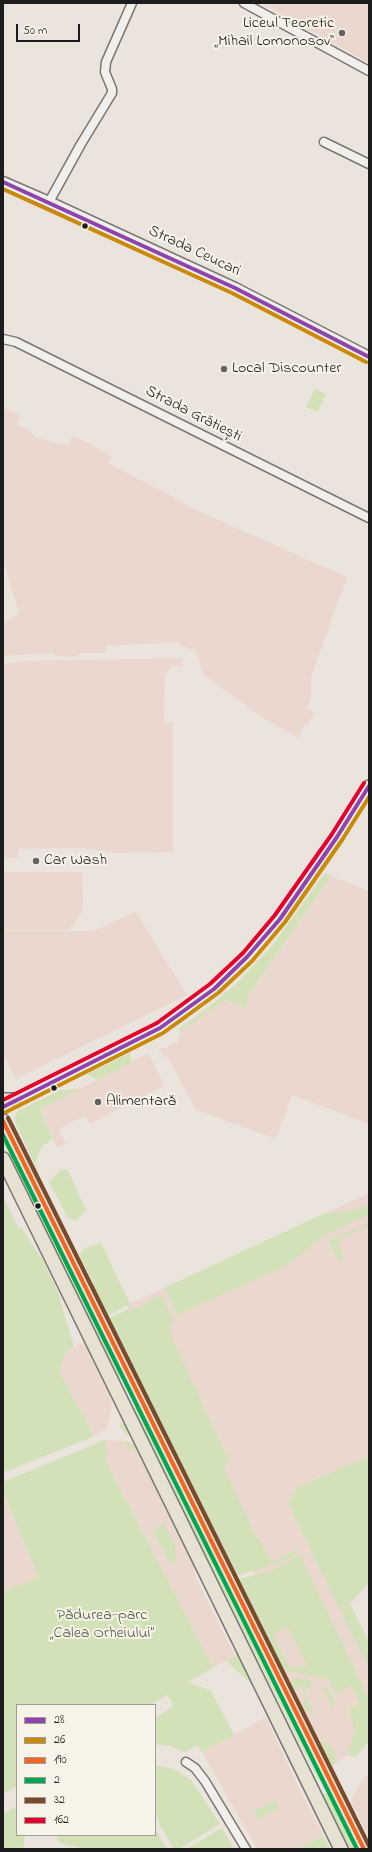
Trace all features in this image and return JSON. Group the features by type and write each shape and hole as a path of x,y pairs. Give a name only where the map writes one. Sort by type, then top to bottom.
{"highway":[{"path":"3,1100 16,1100"},
{"path":"3,1121 364,1849"},
{"path":"3,1159 7,1171 121,1399 341,1849"},
{"path":"121,1399 137,1390"},
{"path":"310,1788 334,1787"}],"main road":[{"path":"3,1107 160,1028 214,989 247,957 280,919 337,837 369,786"}],"street":[{"path":"50,202 81,144 112,93 112,89 105,72 106,62 132,3"},
{"path":"244,3 369,71"},
{"path":"324,142 369,164"},
{"name":"Strada Ceucari","path":"3,182 50,202 235,288 369,358"},
{"name":"Strada Grătiești","path":"3,339 16,342 369,518"},
{"path":"186,1762 195,1768 205,1781 246,1849"}],"shaded area":[{"name":"Liceul Teoretic „Mihail Lomonosov“","path":"261,3 369,3 369,63"},
{"path":"3,408 20,414 17,425 27,429 36,437 69,446 72,436 91,444 111,456 108,463 168,494 189,507 347,577 311,677 311,700 307,708 314,713 308,726 305,725 298,738 266,720 204,675 195,650 180,646 180,642 107,646 106,653 79,653 78,657 54,656 54,653 3,656 3,623 19,613 3,559"},
{"path":"183,658 183,666 172,666 165,675 164,723 173,722 173,852 117,853 81,848 18,849 18,858 3,859 3,664 27,661"},
{"path":"3,872 82,872 83,902 81,913 75,923 68,930 3,930"},
{"path":"331,876 369,891 369,1124 292,1095 276,1139 196,1110 168,1058 158,1049 166,1048 173,1043 178,1043 180,1032 225,1000 249,1002 247,998"},
{"path":"136,912 187,995 16,1079 3,1054 3,931 93,931"},
{"path":"149,1053 164,1086 90,1124 85,1116 59,1129 66,1144 57,1148 40,1109"},
{"path":"369,1193 369,1582 350,1604 369,1642 369,1737 350,1750 348,1755 334,1765 331,1765 282,1670 291,1671 273,1635 281,1630 127,1305"},
{"path":"84,1342 111,1394 112,1405 108,1426 94,1436 59,1371 66,1352"},
{"path":"105,1440 127,1441 135,1445 195,1564 195,1576 235,1656 213,1668 106,1461 107,1447"},
{"path":"3,1490 38,1578 3,1593"},
{"path":"266,1717 302,1795 324,1836 297,1849 257,1849 202,1752"},
{"path":"369,1773 369,1838 351,1801 358,1786"}],"green space":[{"path":"315,389 326,394 317,412 306,407"},
{"path":"325,873 331,876 247,997 249,1002 245,1007 225,1000 180,1032 179,1029 236,984 273,945"},
{"path":"130,1053 131,1063 97,1080 87,1074"},
{"path":"80,1089 40,1109 53,1139 42,1146 39,1153 36,1162 40,1176 14,1118 18,1111 60,1090"},
{"path":"3,1135 121,1378 119,1378 3,1143"},
{"path":"60,1170 68,1170 86,1210 76,1221 68,1218 49,1182"},
{"path":"3,1196 19,1229 21,1227 43,1261 58,1292 74,1347 66,1352 59,1371 94,1436 3,1473"},
{"path":"369,1205 369,1214 324,1236 286,1266 177,1315 164,1288 323,1214 345,1212"},
{"path":"369,1223 369,1225 339,1240 338,1245 343,1258 339,1263 329,1240"},
{"path":"101,1243 130,1304 107,1316 93,1288 93,1281 79,1255 86,1247"},
{"path":"161,1295 173,1319 170,1326 171,1336 228,1459 232,1461 223,1466 257,1538 259,1538 271,1562 296,1550 298,1553 271,1566 235,1576 108,1319 128,1309 130,1311"},
{"path":"78,1328 105,1382 102,1380 85,1346"},
{"path":"132,1407 137,1408 323,1781 318,1779"},
{"path":"121,1423 126,1423 130,1434 127,1435 120,1427"},
{"name":"Pădurea-parc „Calea Orheiului”","path":"105,1440 107,1447 106,1461 213,1668 188,1682 211,1691 234,1735 202,1752 197,1745 186,1752 169,1746 156,1744 156,1717 174,1706 167,1695 152,1704 16,1704 16,1787 3,1794 3,1593 38,1577 3,1490 3,1482"},
{"path":"127,1441 138,1449 195,1564 193,1565 136,1450 126,1446 125,1443"},
{"path":"369,1456 369,1582 350,1604 369,1642 369,1668 288,1504 293,1493 298,1490 296,1488"},
{"path":"163,1525 165,1526 175,1545 176,1560 171,1564 153,1532 157,1527"},
{"path":"300,1555 369,1699 369,1741 359,1754 354,1757 348,1755 355,1730 349,1709 360,1704 351,1686 335,1694 330,1681 325,1678 282,1670 236,1580 273,1570","holes":["288,1627 308,1667 289,1667 273,1635"]},
{"path":"239,1654 255,1687 227,1661"},
{"path":"296,1678 307,1679 314,1685 305,1690 306,1694 303,1692 301,1686 295,1689 291,1685 292,1680"},
{"path":"322,1687 327,1688 335,1704 333,1708"},
{"path":"305,1696 315,1715 304,1710 303,1702"},
{"path":"322,1741 329,1744 336,1754 334,1765 331,1765 320,1743"},
{"path":"156,1765 174,1769 191,1780 220,1824 179,1849 174,1849 160,1826 156,1814"},
{"path":"320,1793 330,1795 357,1849 348,1849"},
{"path":"275,1800 279,1808 258,1819 254,1811"},
{"path":"16,1807 16,1836 25,1836 23,1849 3,1849 3,1814"},
{"path":"222,1828 234,1849 187,1849"},
{"path":"156,1831 167,1849 84,1849 60,1843 57,1839 58,1836 156,1836"},
{"path":"324,1836 330,1849 297,1849"}],"transit line":[{"name":"28","path":"3,182 235,288 369,357"},
{"name":"26","path":"3,189 232,293 366,362"},
{"name":"162","path":"3,1100 157,1023 210,984 243,953 275,915 332,834 364,783"},
{"name":"28","path":"3,1107 160,1028 214,989 247,957 280,919 337,837 369,786"},
{"name":"26","path":"6,1112 163,1033 218,993 252,961 285,922 342,840 369,797"},
{"name":"32","path":"8,1118 369,1846"},
{"name":"190","path":"3,1121 364,1849"},
{"name":"2","path":"3,1135 357,1849"}],"place":[{"name":"Liceul Teoretic „Mihail Lomonosov“","path":"342,33"},
{"name":"Local Discounter","path":"224,369"},
{"name":"Car Wash","path":"36,861"},
{"name":"Alimentară","path":"98,1102"}]}
